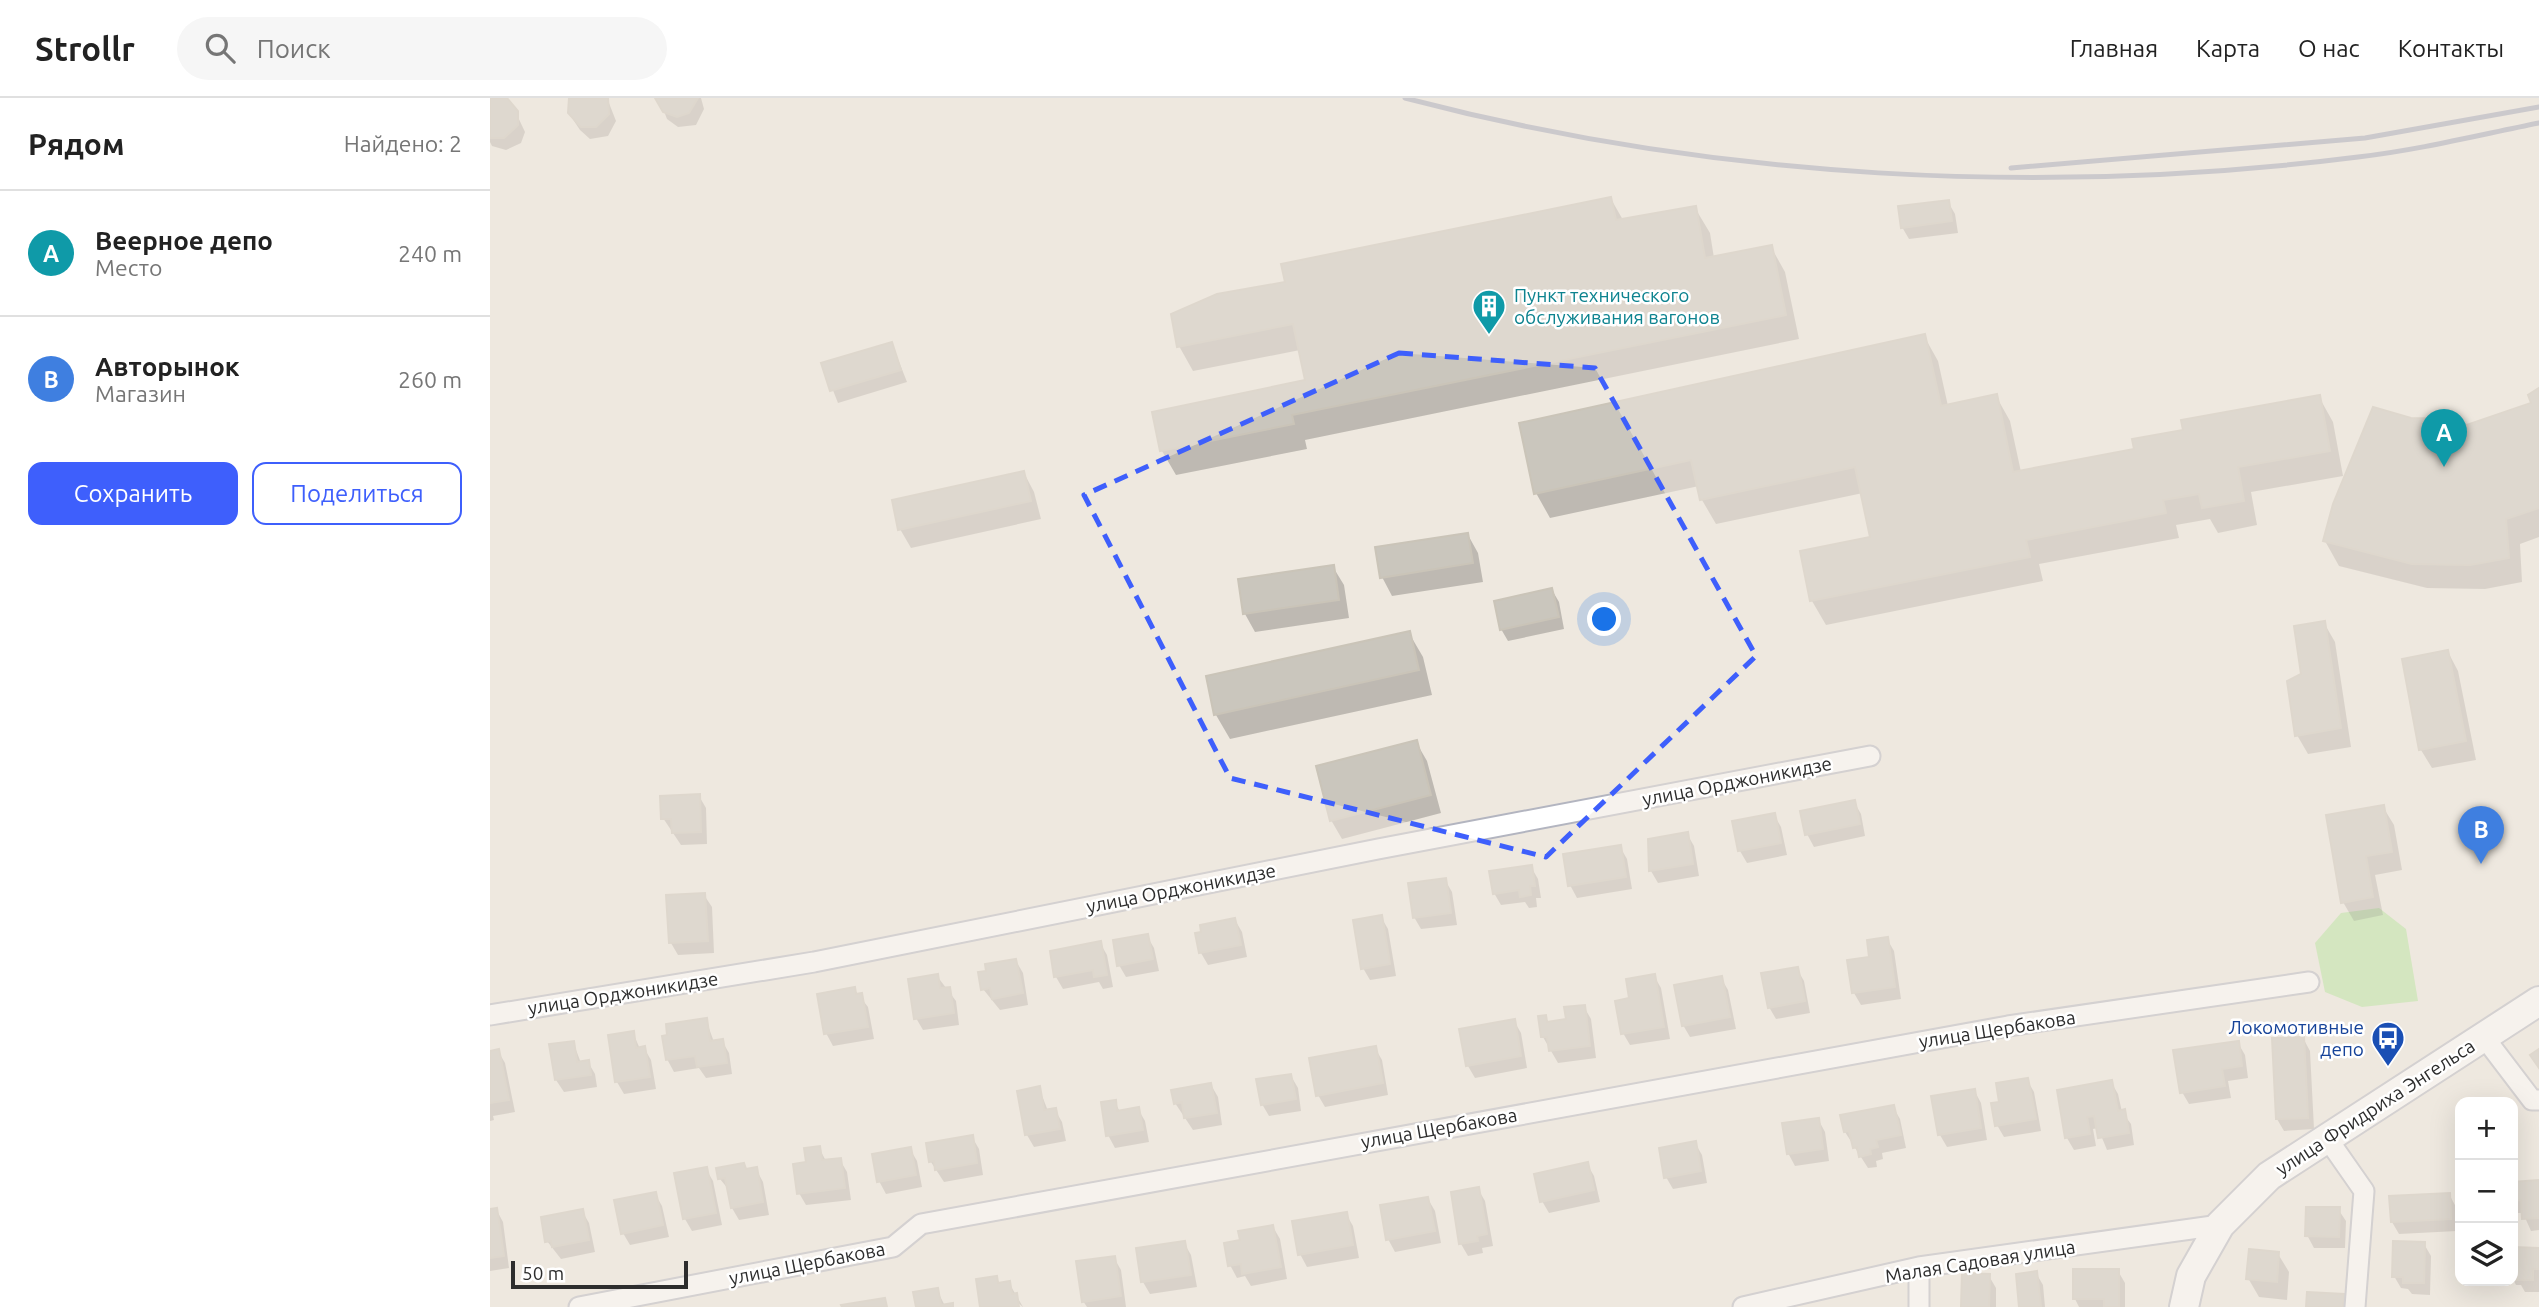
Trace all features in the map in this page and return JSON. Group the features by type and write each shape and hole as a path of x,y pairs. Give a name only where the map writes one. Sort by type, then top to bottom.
{"main road":[{"name":"улица Фридриха Энгельса","path":"2184,1307 2191,1276 2220,1225 2269,1176 2539,1001"}],"street":[{"name":"улица Орджоникидзе","path":"490,1015 814,962 1378,849 1870,756"},
{"name":"улица Щербакова","path":"579,1307 893,1247 921,1224 2008,1026 2309,982"},
{"path":"2484,1037 2537,1104"},
{"path":"2327,1138 2364,1191 2355,1307"},
{"name":"Малая Садовая улица","path":"1743,1307 1919,1267 2220,1225"},
{"path":"1919,1267 1919,1307"}],"highlighted area":[{"path":"1399,353 1595,368 1756,656 1546,857 1230,778 1084,495"}],"green space":[{"path":"2379,908 2406,929 2418,1001 2362,1007 2325,992 2315,943 2341,913"}],"building":[{"path":"490,98 507,98 518,111 518,125 504,138 490,138"},
{"path":"569,98 608,98 609,114 596,127 581,127 568,113"},
{"path":"655,98 698,98 689,113 677,117 663,112"},
{"name":"Пункт технического обслуживания вагонов","path":"1611,197 1616,220 1696,206 1705,258 1772,245 1786,315 1292,415 1294,424 1160,451 1152,412 1305,380 1293,324 1177,347 1171,314 1217,294 1285,282 1281,264"},
{"path":"1949,200 1952,221 1901,228 1898,206"},
{"path":"1925,334 1941,406 1997,394 2013,472 2134,449 2132,439 2183,430 2181,420 2320,395 2330,451 2238,467 2244,501 2202,508 2199,494 2163,500 2166,513 2026,540 2030,557 1810,601 1800,551 1870,537 1855,467 1700,500 1691,460 1534,494 1519,423"},
{"path":"892,342 901,370 830,391 821,363"},
{"path":"2539,388 2539,508 2506,519 2509,558 2470,565 2412,564 2323,541 2333,504 2373,407 2411,418 2454,419 2455,429 2531,403 2528,395"},
{"path":"1024,471 1031,501 898,530 892,500"},
{"path":"1468,533 1473,563 1380,578 1375,547"},
{"path":"1334,565 1339,600 1243,614 1238,579"},
{"path":"1552,588 1559,617 1500,630 1494,601"},
{"path":"2325,621 2341,728 2295,736 2287,681 2301,674 2294,626"},
{"path":"1410,631 1419,670 1214,715 1206,676"},
{"path":"2448,650 2466,741 2419,750 2402,659"},
{"path":"1417,740 1431,795 1330,821 1316,766"},
{"path":"700,794 701,832 672,833 671,819 661,819 660,796"},
{"path":"1855,800 1860,824 1805,835 1800,811"},
{"path":"2384,805 2392,852 2366,856 2373,897 2341,903 2326,815"},
{"path":"1775,813 1781,843 1738,851 1732,821"},
{"path":"1688,832 1693,864 1649,871 1648,839"},
{"path":"1621,845 1626,877 1568,886 1563,854"},
{"path":"1532,865 1535,886 1530,886 1531,895 1520,897 1519,890 1493,894 1489,871"},
{"path":"1446,878 1451,913 1413,918 1408,883"},
{"path":"705,893 708,941 669,943 666,895"},
{"path":"1382,915 1390,964 1361,969 1353,920"},
{"path":"1235,918 1241,945 1199,953 1195,933 1201,932 1200,925"},
{"path":"1148,934 1153,959 1117,966 1113,940"},
{"path":"1888,937 1895,987 1852,993 1847,960 1869,957 1867,940"},
{"path":"1101,941 1107,975 1094,977 1093,970 1054,977 1050,951"},
{"path":"1016,959 1023,993 992,999 990,988 981,990 978,972 986,971 985,964"},
{"path":"1798,967 1805,1001 1768,1008 1761,973"},
{"path":"938,974 940,988 950,987 954,1013 914,1019 908,979"},
{"path":"1655,974 1664,1027 1621,1034 1615,1001 1629,998 1626,979"},
{"path":"1722,976 1730,1017 1682,1026 1674,985"},
{"path":"855,987 856,994 862,993 868,1027 824,1034 817,994"},
{"path":"1585,1005 1590,1046 1549,1051 1547,1037 1541,1037 1538,1016 1546,1015 1547,1022 1566,1019 1564,1007"},
{"path":"707,1018 710,1041 723,1039 727,1063 697,1067 695,1056 666,1060 662,1036 667,1035 666,1024"},
{"path":"1515,1019 1521,1056 1466,1066 1459,1029"},
{"path":"634,1031 636,1048 645,1046 650,1077 615,1082 608,1035"},
{"path":"2304,1037 2308,1118 2276,1119 2272,1038"},
{"path":"574,1041 577,1062 589,1060 591,1075 555,1080 549,1044"},
{"path":"2239,1041 2242,1066 2222,1069 2225,1086 2180,1093 2173,1050"},
{"path":"1376,1046 1383,1083 1316,1096 1309,1058"},
{"path":"499,1049 509,1100 490,1103 490,1051"},
{"path":"2539,1049 2539,1068 2530,1055"},
{"path":"1291,1074 1296,1099 1261,1105 1256,1079"},
{"path":"2028,1078 2036,1119 1995,1126 1991,1103 1999,1102 1996,1083"},
{"path":"2112,1080 2118,1111 2125,1109 2129,1133 2098,1138 2094,1116 2087,1117 2090,1134 2065,1138 2057,1090"},
{"path":"1211,1083 1217,1113 1184,1118 1182,1102 1174,1104 1171,1090"},
{"path":"1040,1086 1044,1110 1056,1108 1060,1129 1025,1135 1017,1091"},
{"path":"1975,1089 1981,1128 1938,1135 1931,1096"},
{"path":"1116,1100 1117,1111 1139,1107 1143,1130 1106,1136 1101,1102"},
{"path":"1894,1105 1901,1135 1876,1140 1878,1147 1870,1149 1871,1154 1859,1157 1857,1147 1853,1148 1849,1131 1844,1132 1840,1115"},
{"path":"1819,1118 1823,1149 1787,1154 1782,1123"},
{"path":"973,1135 977,1163 935,1170 934,1161 929,1162 926,1143"},
{"path":"1696,1141 1701,1171 1664,1178 1659,1148"},
{"path":"820,1146 822,1160 841,1158 845,1188 797,1194 793,1164 806,1162 804,1148"},
{"path":"911,1147 916,1175 877,1182 872,1154"},
{"path":"1588,1162 1594,1190 1540,1202 1534,1174"},
{"path":"744,1163 746,1169 757,1167 763,1202 731,1208 725,1178 718,1179 716,1168"},
{"path":"707,1167 716,1213 683,1219 674,1173"},
{"path":"2539,1180 2539,1218 2522,1219 2518,1182"},
{"path":"1479,1187 1487,1234 1477,1236 1478,1241 1459,1244 1451,1192"},
{"path":"656,1192 663,1225 621,1234 614,1200"},
{"path":"2450,1193 2451,1219 2391,1222 2389,1196"},
{"path":"1428,1197 1435,1231 1386,1240 1380,1205"},
{"path":"2306,1207 2340,1207 2339,1237 2305,1236"},
{"path":"497,1208 504,1256 490,1258 490,1209"},
{"path":"583,1209 589,1240 552,1247 551,1241 545,1242 541,1217"},
{"path":"1347,1212 1353,1245 1298,1255 1292,1221"},
{"path":"1273,1225 1281,1267 1242,1274 1241,1264 1228,1266 1224,1243 1240,1240 1238,1231"},
{"path":"1185,1241 1191,1275 1141,1282 1136,1248"},
{"path":"2393,1241 2425,1242 2424,1283 2403,1283 2403,1277 2392,1277"},
{"path":"2518,1247 2539,1248 2539,1269 2533,1269 2533,1280 2518,1280"},
{"path":"2249,1249 2279,1252 2277,1282 2246,1279"},
{"path":"1115,1256 1121,1296 1082,1302 1076,1261"},
{"path":"2073,1269 2119,1269 2119,1307 2104,1307 2104,1299 2073,1299"},
{"path":"2037,1271 2041,1307 2019,1307 2016,1274"},
{"path":"1962,1273 1990,1274 1989,1307 1961,1307"},
{"path":"997,1276 998,1283 1010,1281 1012,1294 1017,1293 1019,1307 980,1307 976,1279"},
{"path":"938,1288 941,1305 953,1303 953,1307 916,1307 913,1292"},
{"path":"2307,1292 2344,1294 2343,1307 2306,1307"},
{"path":"885,1298 887,1307 841,1305"}],"railway":[{"path":"1405,98 1521,125 1639,147 1759,163 1878,173 1999,177 2119,176 2239,169 2381,154 2539,123"},
{"path":"2011,168 2365,138 2539,107"}],"place":[{"name":"Пункт технического обслуживания вагонов","path":"1489,336"},
{"name":"Веерное депо","path":"2444,467"},
{"name":"Авторынок","path":"2481,864"},
{"name":"Локомотивные депо","path":"2388,1068"}]}
